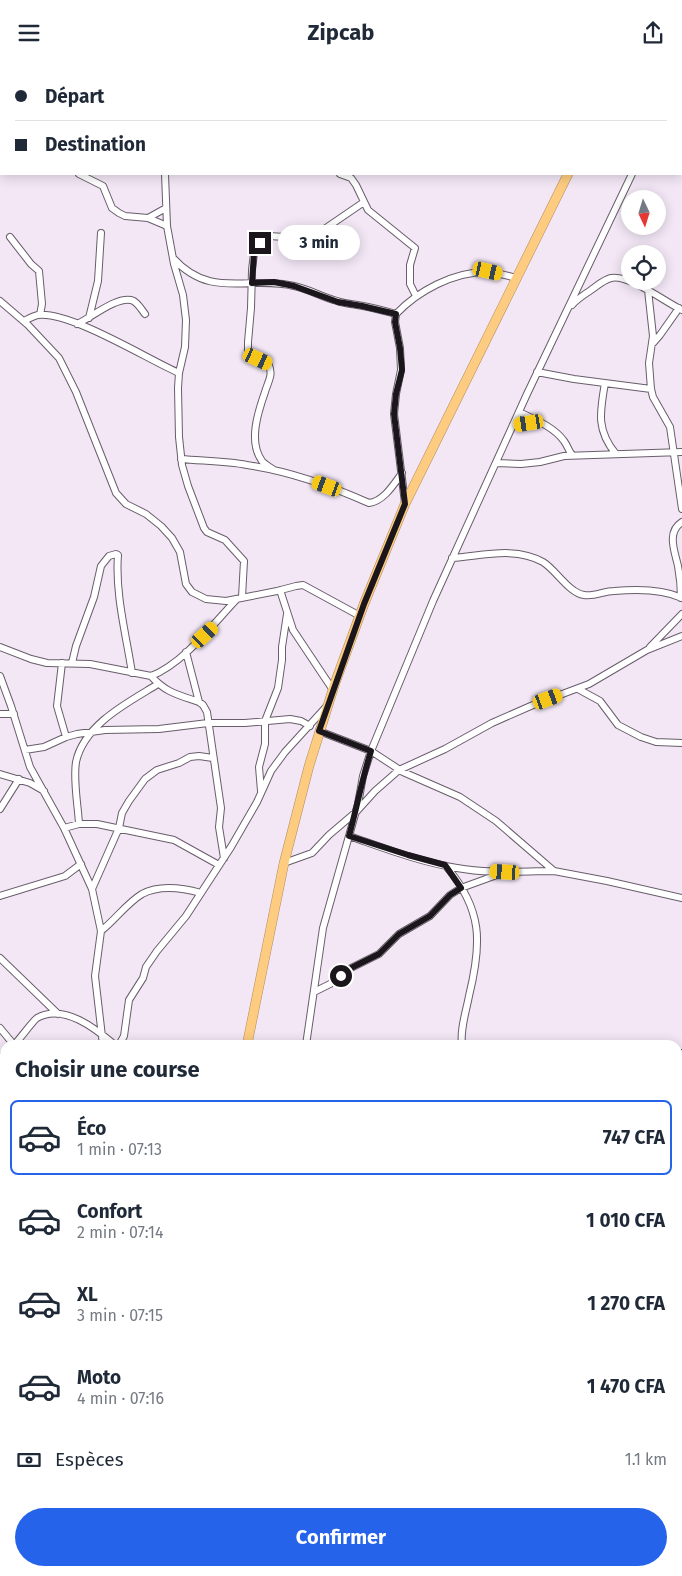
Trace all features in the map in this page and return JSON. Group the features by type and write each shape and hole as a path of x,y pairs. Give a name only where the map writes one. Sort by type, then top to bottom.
{"highway":[{"path":"247,1040 284,863 319,731 360,616 405,504 568,175"}],"street":[{"path":"81,175 102,187 112,208 124,216 148,218 167,226"},
{"path":"0,647 47,663 90,664 152,676 186,651 215,626 240,598 244,561 225,540 207,532 204,528 188,486 181,459 179,373 185,347 185,309 172,257 167,226 165,175"},
{"path":"343,175 351,178 368,210 415,248 410,265 410,284 416,297"},
{"path":"307,1040 323,928 371,751 433,601 537,372 632,175"},
{"path":"274,470 262,461 258,453 256,440 256,426 260,408 272,375 268,363 250,354 248,350 254,253 264,239 269,236 301,238 311,236 322,231 364,202"},
{"path":"148,218 166,208"},
{"path":"88,329 88,319 98,281 101,233"},
{"path":"10,237 31,265 39,271 42,304 40,315"},
{"path":"172,257 181,267 204,280 238,284 274,282 294,286 338,302 396,314"},
{"path":"405,504 394,414 396,394 402,370 395,322 396,314 416,297 440,283 471,273 488,271 517,278"},
{"path":"568,309 591,290 612,278 621,279"},
{"path":"648,290 680,309 653,343"},
{"path":"648,290 653,343 650,363 651,389 658,406 668,422 682,509"},
{"path":"77,324 109,306 127,300 136,303 145,313"},
{"path":"0,301 24,321 60,359 76,392 116,493 126,504 146,514 161,525 172,538 180,552 186,584 192,592 206,599 226,601 303,585 360,616"},
{"path":"24,321 40,315 64,319 179,373"},
{"path":"537,372 567,378 651,389"},
{"path":"605,383 601,408 601,424 607,443 616,454"},
{"path":"519,412 536,420 557,434 564,441 572,455"},
{"path":"513,425 536,420"},
{"path":"496,463 522,465 572,455 597,456 682,452"},
{"path":"181,459 246,464 274,470 314,482 369,503 377,501 387,492 402,473"},
{"path":"452,559 504,553 519,555 542,562 553,570 574,592 583,595 614,591 652,591 670,593 682,598 672,539 677,525 682,522"},
{"path":"72,663 76,645 94,597 101,566 110,556 116,554 118,555 121,609 132,673"},
{"path":"280,590 293,629 333,689"},
{"path":"261,792 259,767 265,744 265,721 278,688 287,613"},
{"path":"647,650 682,614"},
{"path":"284,863 312,853 399,770 445,749 492,723 589,684 647,650 682,637"},
{"path":"186,651 199,702 207,712 221,808 219,827 224,858"},
{"path":"62,663 57,707 66,737"},
{"path":"0,676 30,767 64,828 92,889 101,931 95,976 102,1040"},
{"path":"152,676 158,684 170,692 199,702"},
{"path":"79,824 76,764 80,750 93,732 121,705 158,684"},
{"path":"578,689 600,701 618,725 641,737 656,742 682,743"},
{"path":"122,1040 129,1000 143,978 146,967 186,917 224,858 271,771 328,704"},
{"path":"0,714 14,714"},
{"path":"25,750 44,747 66,737 93,732 168,729 208,723 245,723 290,719 301,721 310,726"},
{"path":"319,731 371,751 399,770 420,781 460,797 496,821 554,871"},
{"path":"92,889 119,827 122,813 145,779 151,773 190,757 199,755 213,758"},
{"path":"0,774 30,783 45,792"},
{"path":"0,809 19,779"},
{"path":"64,828 79,824 97,824 119,827 174,840 219,865"},
{"path":"349,836 445,865 473,870 505,872 554,871 682,898"},
{"path":"0,896 65,876 81,863"},
{"path":"445,865 473,909 478,944 462,1029 462,1040"},
{"path":"314,992 330,984 351,968 379,954 399,934 430,916 450,895 461,888 505,872"},
{"path":"86,873 98,873"},
{"path":"101,931 143,894 161,889 177,888 201,893"},
{"path":"0,957 58,1014 89,1025 110,1040"},
{"path":"18,1040 36,1019 58,1014"},
{"path":"0,1028 10,1040"}],"route":[{"path":"260,243 254,253 252,283 274,282 294,286 338,302 396,314 395,322 402,370 396,394 394,414 405,504 364,604 319,731 371,751 349,836 445,865 461,888 450,895 430,916 399,934 379,954 351,968 341,976"}]}
